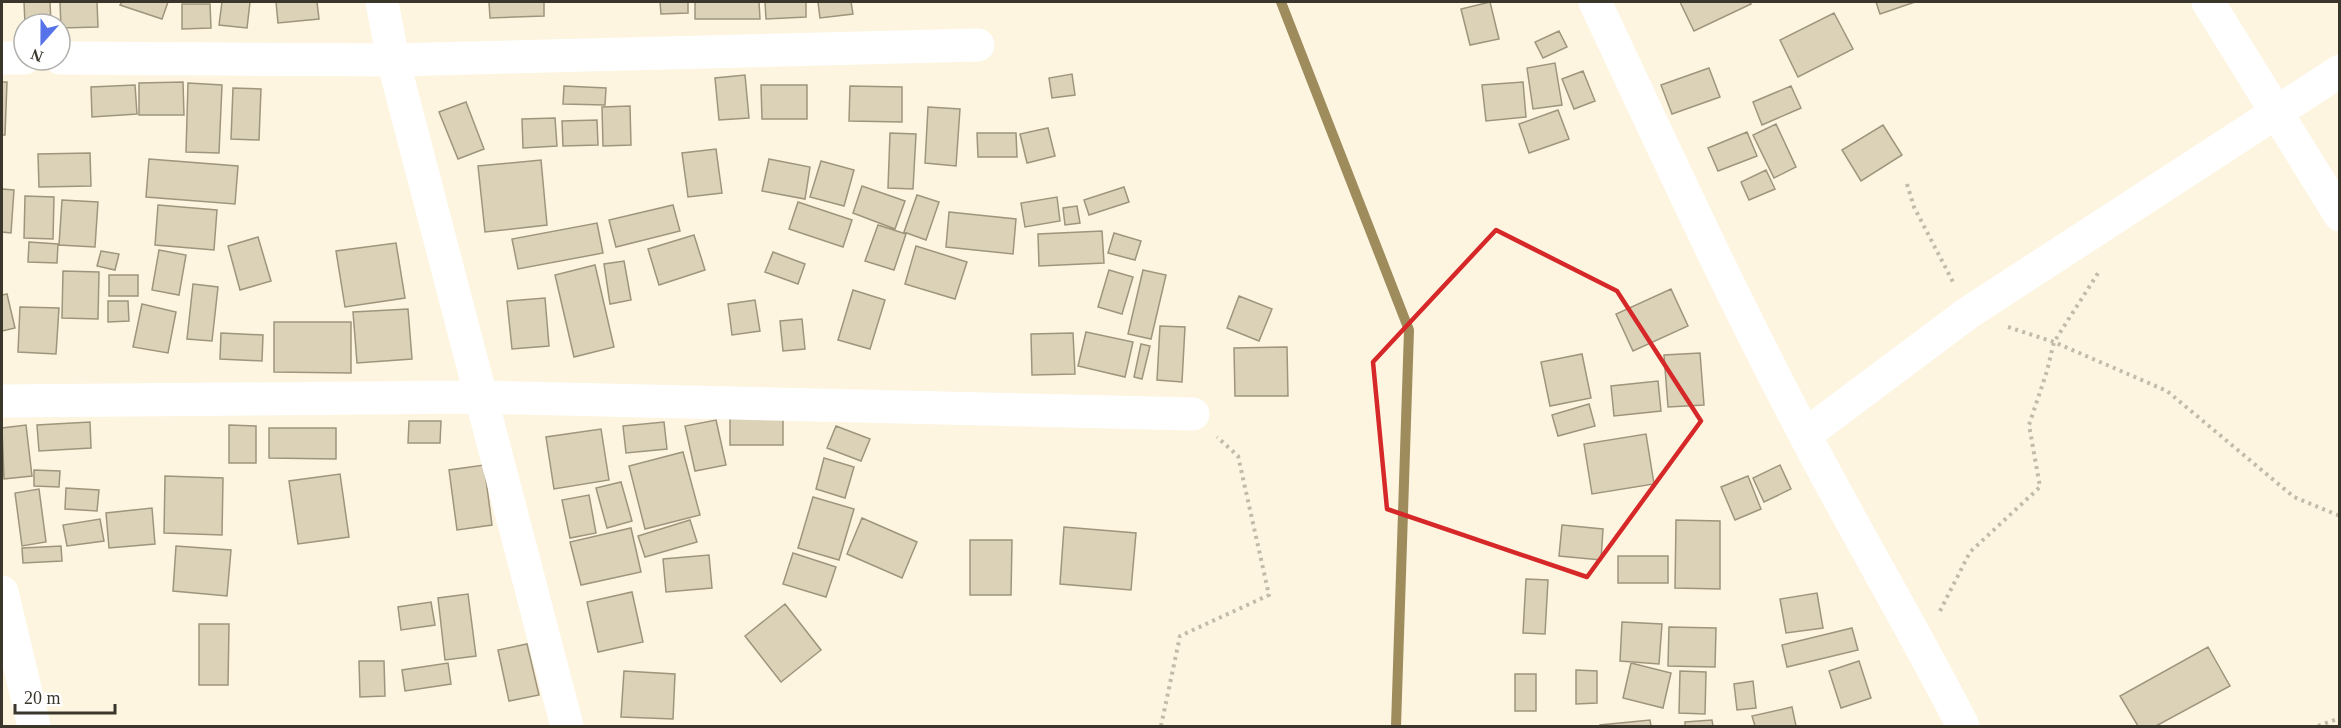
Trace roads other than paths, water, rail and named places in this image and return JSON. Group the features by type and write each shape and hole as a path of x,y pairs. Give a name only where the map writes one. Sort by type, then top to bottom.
{"street":[{"path":"382,2 393,60 567,726"},
{"path":"1595,2 1679,180 1805,435 1923,646 1963,726"},
{"path":"2208,2 2274,112 2340,215"},
{"path":"72,58 393,60 978,45"},
{"path":"1805,435 1968,313 2340,71"},
{"path":"2,402 480,397 1193,414"},
{"path":"2,592 34,726"}],"waterway":[{"path":"1281,2 1409,330 1396,726"}]}
